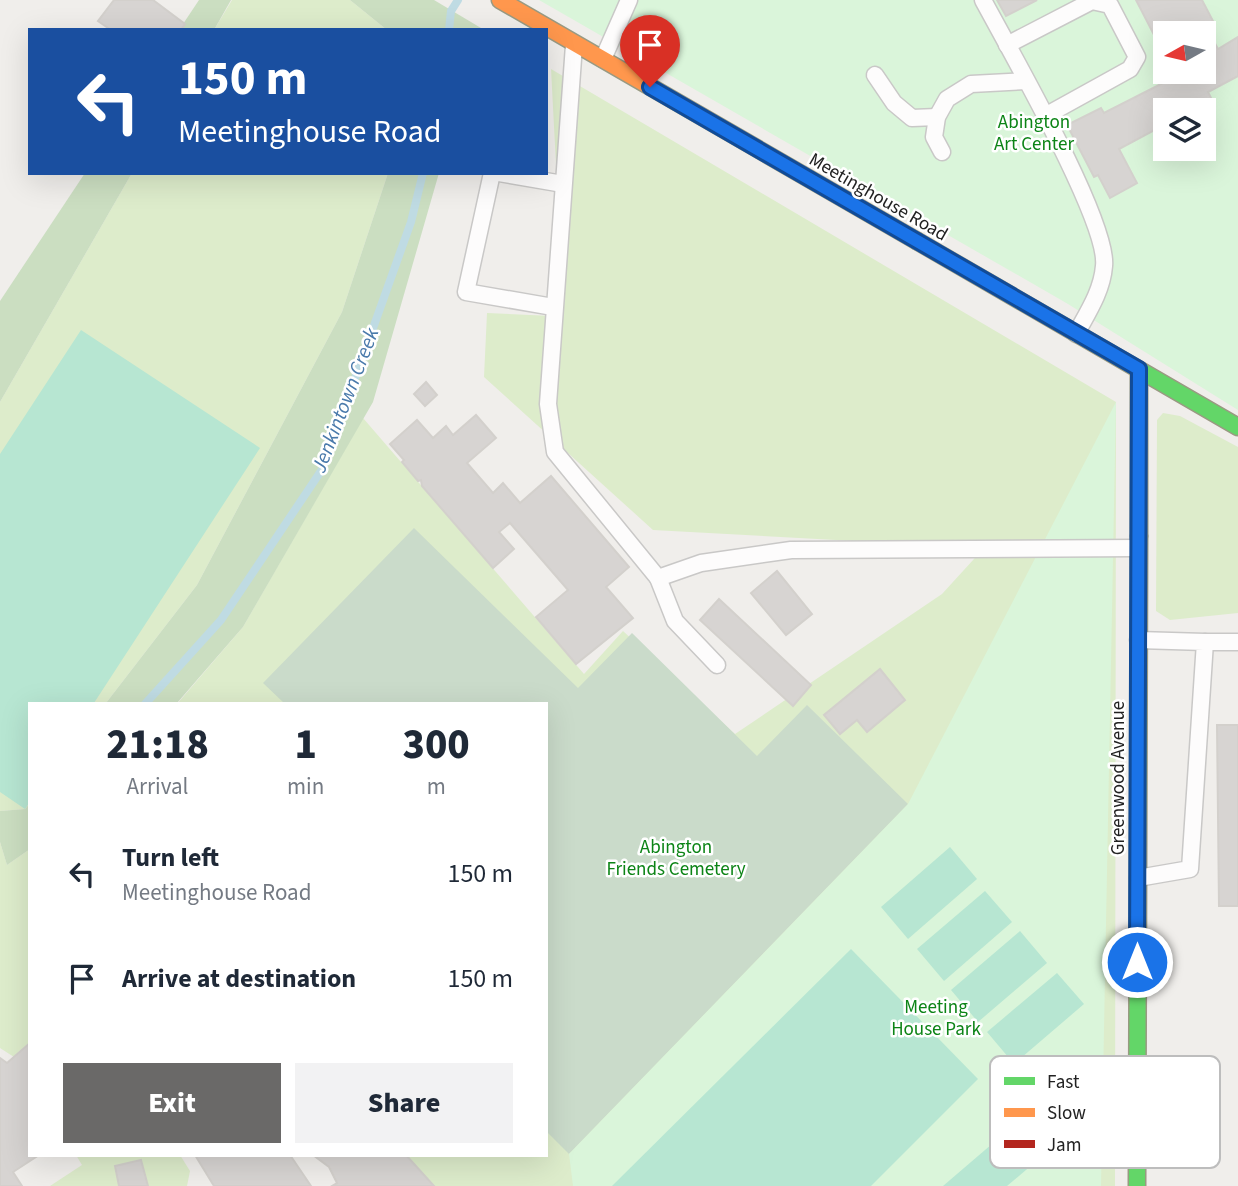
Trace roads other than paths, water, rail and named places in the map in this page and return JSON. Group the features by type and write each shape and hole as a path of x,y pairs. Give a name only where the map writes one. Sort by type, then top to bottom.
{"street":[{"name":"Meetinghouse Road","path":"500,0 1238,427"},
{"name":"Greenwood Avenue","path":"1137,1056 1139,369"},
{"name":"Greenwood Avenue","path":"1137,1168 1137,1186"}],"lane":[{"path":"603,59 629,0"},
{"path":"983,0 1045,116 1101,234 1104,254 1099,293 1075,335"},
{"path":"1007,46 1092,1 1110,5 1137,57 1130,69 1045,116"},
{"path":"574,42 548,404 555,452 658,578 675,621 718,665"},
{"path":"874,75 894,103 912,118 937,117"},
{"path":"942,152 933,137 937,117 947,99 971,83 1026,81"},
{"path":"492,175 466,292 553,307"},
{"path":"511,175 563,184"},
{"path":"658,578 701,563 791,550 1138,548"},
{"path":"1138,640 1238,642"},
{"path":"1137,878 1190,869 1205,642"}],"waterway":[{"name":"Jenkintown Creek","path":"449,28 451,11 458,0"},
{"name":"Jenkintown Creek","path":"147,702 221,620 323,468 411,222 423,175"}],"park label":[{"name":"Abington Art Center","path":"1034,132"},
{"name":"Abington Friends Cemetery","path":"676,857"},
{"name":"Meeting House Park","path":"936,1017"}]}
